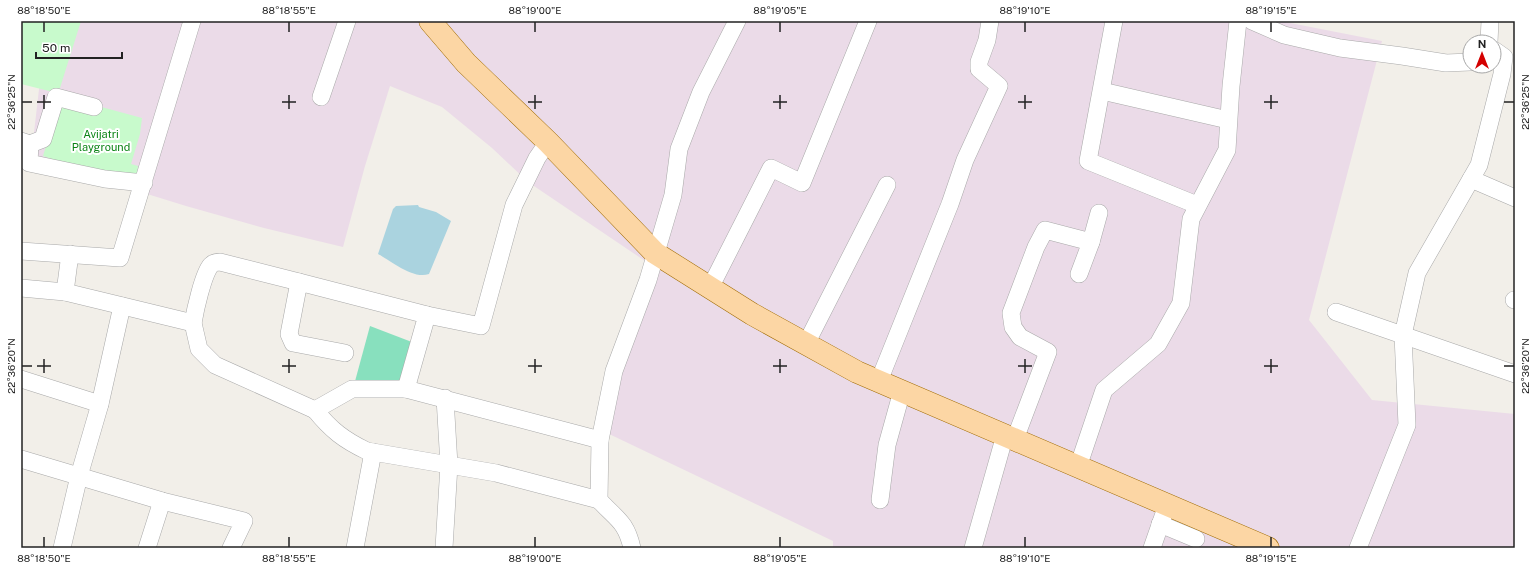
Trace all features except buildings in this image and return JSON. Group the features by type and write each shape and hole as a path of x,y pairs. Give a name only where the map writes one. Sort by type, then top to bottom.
{"main road":[{"path":"430,21 466,63 548,142 655,253 710,288 752,314 858,372 1078,467 1164,515 1197,536 1268,548"}],"street":[{"path":"21,251 120,258 192,21"},
{"path":"321,97 347,21"},
{"path":"599,500 600,440 614,371 648,280 673,195 679,149 701,92 737,21"},
{"path":"710,288 771,168 802,183 868,21"},
{"path":"879,381 950,204 965,160 999,86 979,69 979,62 987,40 990,21"},
{"path":"1114,21 1088,161 1198,205"},
{"path":"1078,467 1104,390 1158,344 1181,303 1191,219 1227,150 1228,120 1238,21"},
{"path":"1252,21 1284,35 1340,48 1446,63 1462,62"},
{"path":"1490,21 1490,34"},
{"path":"1358,548 1407,425 1403,334 1417,273 1471,179 1481,157 1502,74"},
{"path":"1102,91 1228,120"},
{"path":"94,107 56,97 43,139 25,142 29,163 105,179 144,183"},
{"path":"548,142 537,158 514,205 481,326 427,315 220,262 215,262 210,266 195,308 193,323 198,349 215,365 315,410 330,427 348,442 373,452 496,472 599,500 624,525 628,532 632,548"},
{"path":"1471,179 1515,198"},
{"path":"806,344 887,185"},
{"path":"1079,274 1091,242 1099,213"},
{"path":"972,548 1010,437 1048,352 1020,337 1013,327 1011,313 1036,247 1045,230 1091,242"},
{"path":"65,292 70,254"},
{"path":"299,282 289,334 293,342 345,353"},
{"path":"21,288 65,292 193,323"},
{"path":"62,548 78,476 100,404 122,306"},
{"path":"1336,312 1515,374"},
{"path":"406,389 427,315"},
{"path":"21,379 100,404"},
{"path":"315,410 352,389 406,389 445,398 600,440"},
{"path":"880,500 887,445 902,391"},
{"path":"444,548 449,465 445,398"},
{"path":"355,548 373,452"},
{"path":"21,459 162,501 244,521 230,548"},
{"path":"148,548 162,501"},
{"path":"1152,548 1164,515"}],"shaded area":[{"path":"47,21 1280,21 1382,41 1309,320 1372,400 1515,414 1515,548 833,548 833,541 607,433 648,263 528,182 492,148 442,107 390,86 365,166 343,247 264,228 186,206 31,158"}],"green space":[{"path":"21,21 81,21 60,88 53,92 21,84"},
{"name":"Avijatri Playground","path":"61,96 142,118 140,134 131,164 138,166 135,187 43,156"},
{"path":"370,326 417,344 405,387 354,385"}],"water":[{"path":"418,205 419,207 436,212 451,221 429,274 423,275 409,272 378,254 393,209 396,206"}]}
